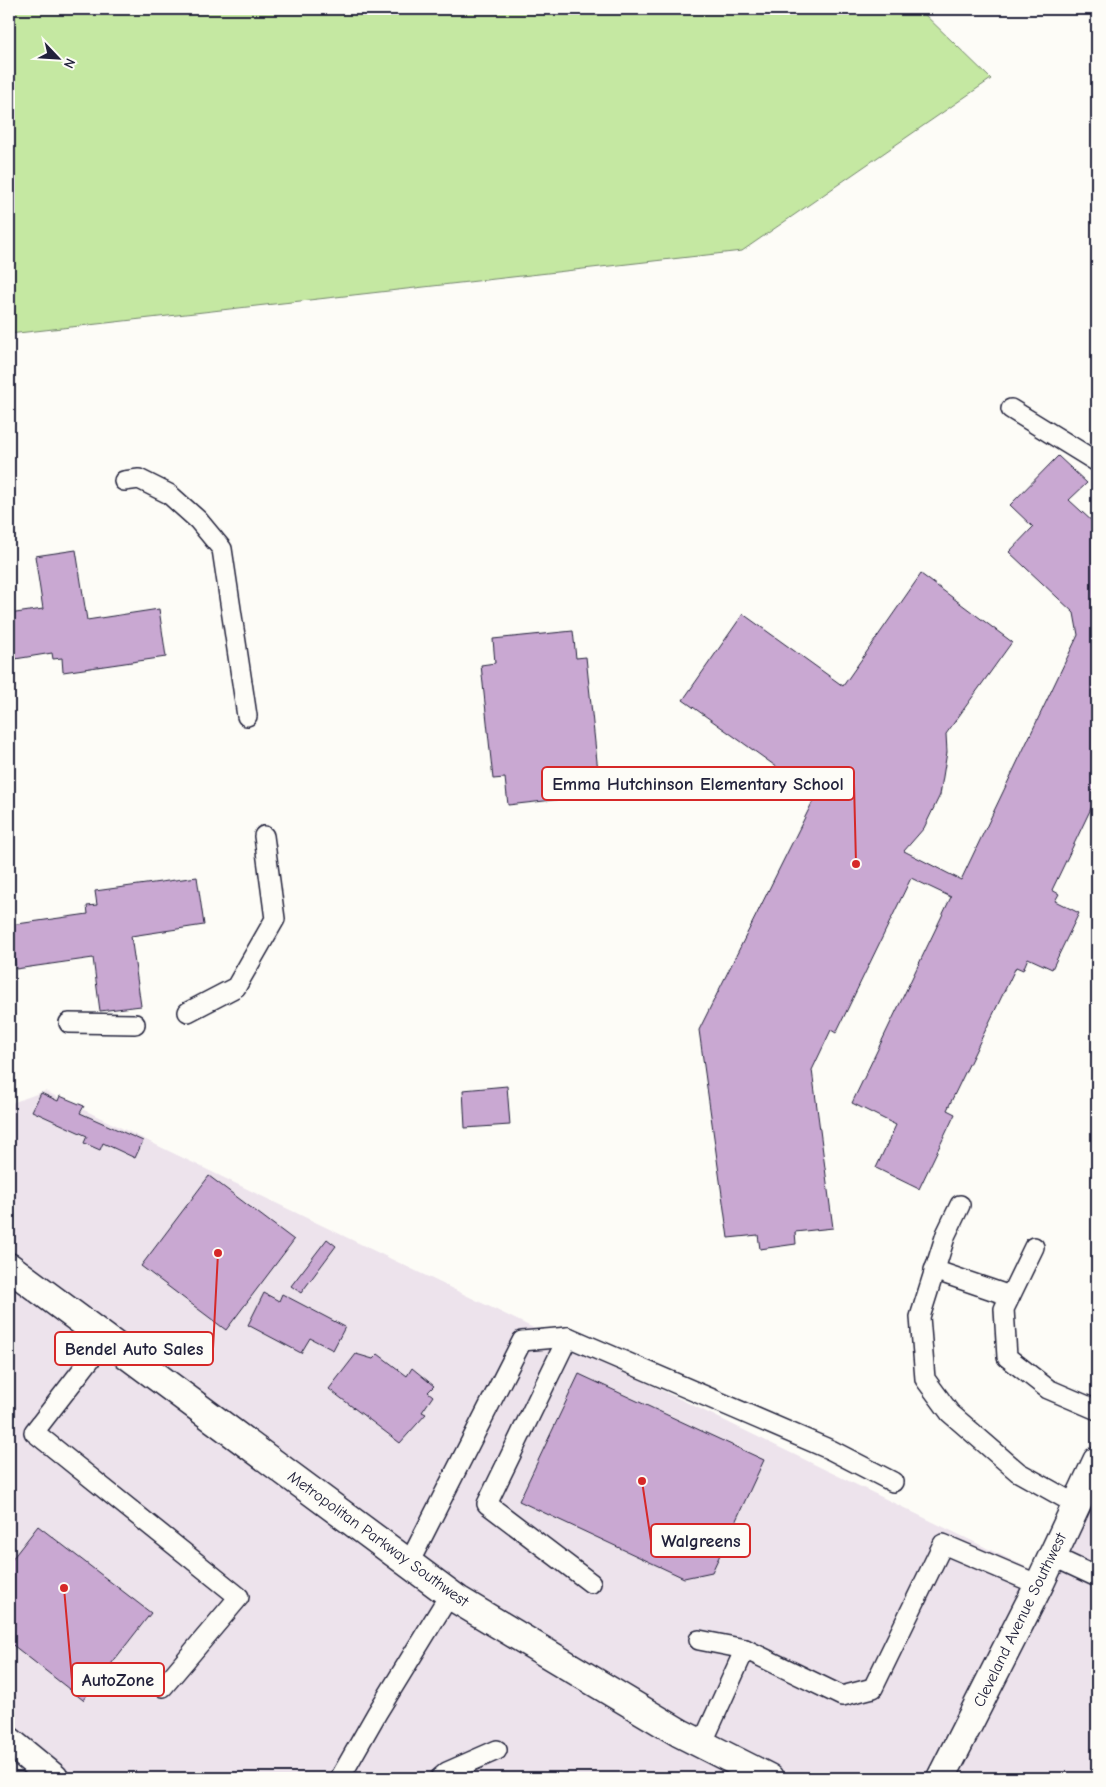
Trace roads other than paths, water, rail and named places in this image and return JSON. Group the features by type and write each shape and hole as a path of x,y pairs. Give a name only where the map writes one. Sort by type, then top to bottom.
{"main road":[{"name":"Metropolitan Parkway Southwest","path":"9,1267 450,1594 702,1744 770,1778"},
{"name":"Cleveland Avenue Southwest","path":"941,1778 1038,1585 1097,1462"},
{"path":"9,1741 54,1778"}],"lane":[{"path":"1011,409 1097,462"},
{"path":"124,481 139,479 169,494 198,520 222,549 247,716"},
{"path":"188,1012 236,987 275,919 264,836"},
{"path":"68,1023 135,1024"},
{"path":"960,1205 946,1234 920,1317 925,1379 950,1413 1018,1472 1077,1505"},
{"path":"1034,1248 1004,1309 1007,1357 1048,1389 1097,1410"},
{"path":"934,1270 1010,1296"},
{"path":"568,1337 487,1504 591,1583"},
{"path":"409,1563 522,1341 568,1337 831,1450 893,1482"},
{"path":"106,1339 34,1432 239,1597 163,1687"},
{"path":"699,1640 745,1649 842,1696 873,1688 943,1544 1038,1585"},
{"path":"1052,1556 1097,1577"},
{"path":"340,1778 377,1713 450,1594"},
{"path":"702,1744 745,1649"},
{"path":"440,1778 447,1772 497,1750"}],"place":[{"name":"Emma Hutchinson Elementary School","path":"856,864"},
{"name":"Bendel Auto Sales","path":"218,1253"},
{"name":"Walgreens","path":"642,1481"},
{"name":"AutoZone","path":"64,1588"}]}
